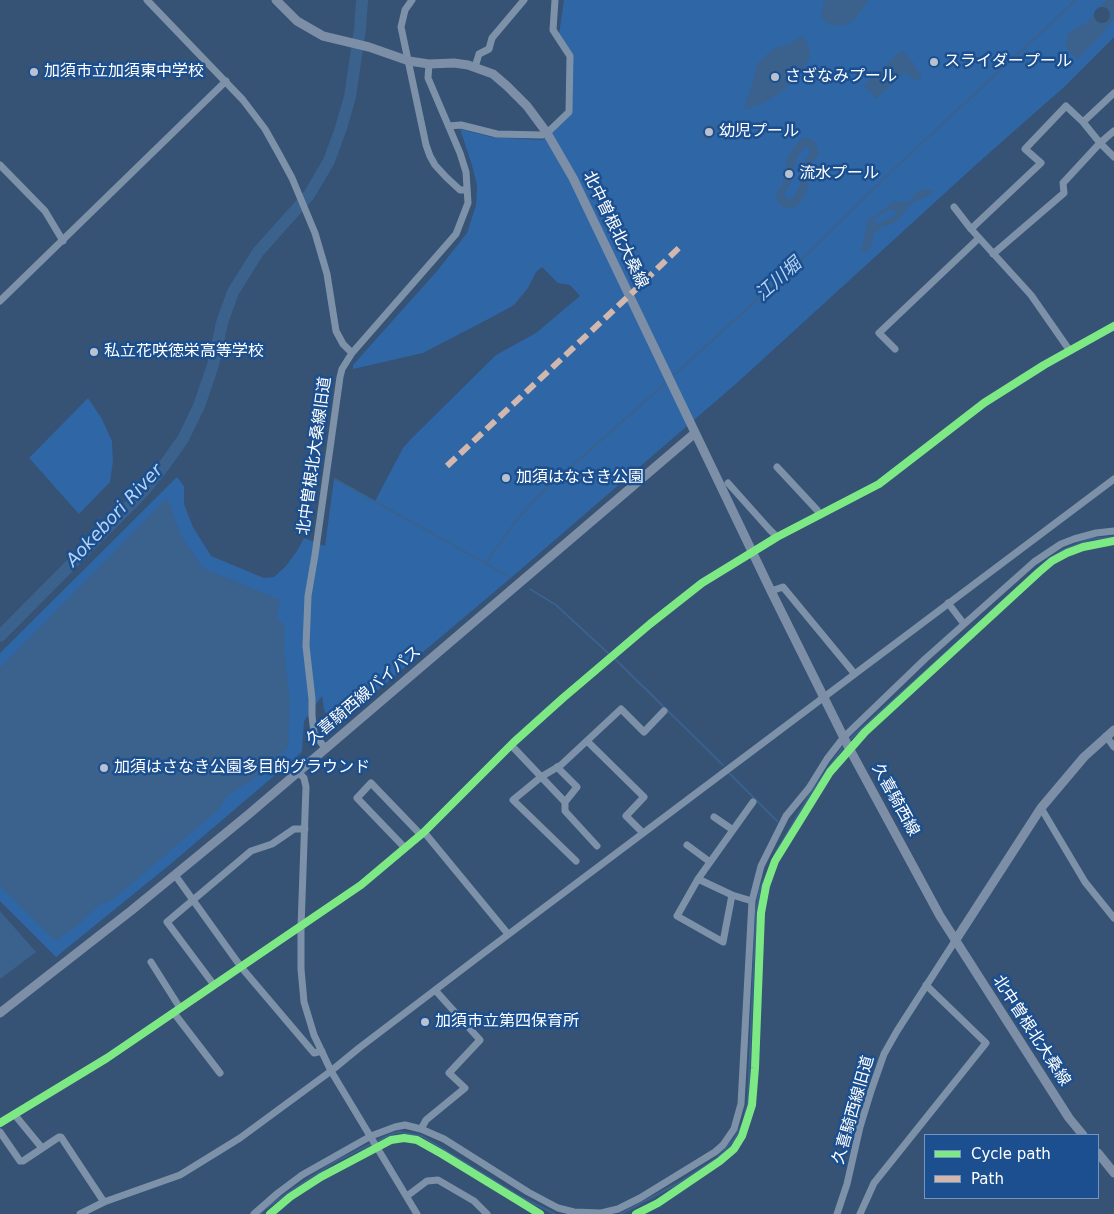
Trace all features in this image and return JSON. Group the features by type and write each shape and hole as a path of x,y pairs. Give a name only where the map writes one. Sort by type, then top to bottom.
{"main road":[{"name":"北中曽根北大桑線","path":"276,0 298,22 315,33 328,38 369,47 409,61 430,64 454,63 475,67 493,74 527,106 547,133 574,178 695,433"},
{"name":"久喜騎西線バイパス","path":"0,1013 175,875 695,433"},
{"name":"久喜騎西線","path":"695,433 849,748 955,941"},
{"path":"955,941 1041,808 1062,781 1114,730"},
{"name":"北中曽根北大桑線","path":"955,941 1069,1118 1082,1134"},
{"path":"1099,1154 1114,1173"}],"street":[{"path":"147,0 226,81 264,129 292,178 307,214 321,251 336,331 343,344 352,353"},
{"path":"412,0 404,10 401,22 402,34 430,156 446,178 460,190 467,190"},
{"path":"475,67 479,54 489,49 492,38 524,0"},
{"path":"449,126 461,125 497,134 535,135 547,133 569,112 570,56 553,30 555,0"},
{"name":"北中曽根北大桑線旧道","path":"325,748 314,733 312,716 306,646 308,596 342,369 352,353 456,234 468,203 466,172 428,78 430,64"},
{"path":"0,301 226,81"},
{"path":"1083,122 1114,93"},
{"path":"972,229 1041,163 1025,149 1066,106 1114,157"},
{"path":"993,254 1064,192 1063,184 1100,143 1114,131"},
{"path":"0,165 45,211 63,241"},
{"path":"954,207 1031,296 1070,351"},
{"path":"894,348 878,333 979,238"},
{"path":"0,1123 99,1063 361,885 423,833 511,745 563,698 670,608 702,584 777,537 867,492 891,476 984,403 1044,365 1114,326"},
{"path":"777,467 820,515"},
{"path":"80,1214 104,1202 180,1175 240,1138 331,1072 359,1048 508,934 1114,479"},
{"path":"728,483 777,537"},
{"path":"254,1214 302,1175 371,1136 405,1125 421,1129 444,1139 528,1192 558,1208 574,1212 601,1213 618,1209 708,1157 723,1146 737,1121 741,1104 752,901 761,866 786,816 809,788 827,759 844,737 964,624 1034,562 1050,551 1074,539 1096,533 1114,531"},
{"path":"771,591 782,587 854,673"},
{"path":"948,603 964,624"},
{"path":"576,861 513,800 541,777 557,767 621,709 644,732 664,711"},
{"path":"1106,736 1114,747"},
{"path":"587,741 644,797 626,816 643,833"},
{"path":"511,745 565,802"},
{"path":"557,767 577,787 565,802 565,811 598,846"},
{"path":"298,772 304,778 306,787 301,927 301,969 304,1002 314,1035 331,1072 417,1214"},
{"path":"405,848 356,798 372,783 423,833 508,934"},
{"path":"732,895 723,942 677,916 698,879 753,802"},
{"path":"1041,808 1085,882 1114,918"},
{"path":"714,817 732,830"},
{"path":"214,985 167,922 250,851 272,844 294,829 305,829"},
{"path":"687,845 710,862"},
{"path":"175,875 241,967 314,1053 322,1051"},
{"path":"698,879 732,895 752,901"},
{"name":"久喜騎西線旧道","path":"837,1214 847,1184 860,1126 878,1070 896,1031 955,941"},
{"path":"151,962 177,1011 220,1073"},
{"path":"860,1214 874,1183 986,1043 926,985"},
{"path":"421,1129 426,1120 465,1088 449,1073 480,1040 436,990"},
{"path":"14,1114 42,1148"},
{"path":"0,1132 20,1161 23,1161 61,1137 104,1202"},
{"path":"406,1196 427,1181 438,1180 474,1201 487,1214"}],"shaded area":[{"name":"加須はなさき公園","path":"564,0 1114,0 1114,37 1063,88 738,382 340,722 331,720 324,710 322,696 304,721 302,752 173,862 56,957 0,901 0,653 177,477 184,486 184,504 193,527 211,556 264,578 274,577 286,566 304,538 325,546 334,479 375,501 403,448 411,439 496,355 536,333 580,296 570,285 558,283 542,267 536,272 528,288 514,305 496,315 423,353 353,369 353,365 437,271 467,233 476,205 477,185 460,129 491,137 542,140 572,113 573,56 559,34"},
{"name":"さざなみプール","path":"824,0 869,0 855,19 845,25 835,26 821,18"},
{"path":"1106,0 1114,0 1114,18 1102,34 1077,59 1066,48 1067,35 1076,28 1086,24"},
{"name":"さざなみプール","path":"803,36 810,54 802,71 777,95 744,110 757,64 773,49 789,44"},
{"path":"902,50 922,76 916,81 907,73 904,73 876,99 864,85"},
{"name":"幼児プール","path":"709,124 716,126 718,129 709,141 705,139 702,133 704,127"},
{"name":"流水プール","path":"808,138 816,142 819,153 811,166 809,173 811,178 809,178 806,194 798,205 788,208 782,207 776,196 783,184 787,160 795,145 802,139","holes":["805,147 809,148 810,153 801,168 800,185 792,199 787,199 784,194 793,179 795,163"]},
{"path":"923,189 934,191 930,195 912,203 895,223 881,227 874,234 872,244 867,252 863,253 861,250 868,220 895,201 909,202 916,193","holes":["888,210 893,210 896,213 895,216 875,224 874,219"]},
{"path":"88,398 102,419 112,441 113,461 110,482 79,514 29,458"},
{"name":"加須はさなき公園多目的グラウンド","path":"167,498 182,537 203,568 280,600 277,618 285,626 284,649 290,703 288,748 251,781 225,798 221,807 115,898 98,906 78,925 57,940 52,938 0,886 0,668"},
{"path":"0,911 36,952 0,979"}],"pier":[{"path":"1102,7 1110,15 1102,23 1094,15"}],"waterway":[{"name":"Aokebori River","path":"0,636 143,492 183,439 199,406 213,365 222,323 233,292 258,252 309,195 329,161 350,97 360,29 362,0"},
{"name":"江川堀","path":"672,377 806,255 897,166 1076,0"},
{"name":"江川堀","path":"486,563 515,522 540,494 667,382"},
{"path":"335,479 510,577"},
{"path":"849,740 1049,559 1063,550 1092,539 1114,537"},
{"path":"530,589 556,605 608,653"},
{"path":"615,659 723,765"},
{"path":"621,1214 682,1181 717,1158 738,1133 743,1122 748,1100 756,912 760,889 776,852 812,791 844,746"},
{"path":"729,773 777,821"},
{"path":"379,1140 399,1132 422,1136 521,1197 555,1214"},
{"path":"260,1214 333,1163 371,1144"}],"marked path":[{"path":"447,466 683,244"}],"cycle path":[{"path":"0,1123 107,1058 361,885 424,832 514,742 563,698 650,624 702,583 777,537 879,484 984,403 1044,365 1114,326"},
{"path":"636,1214 658,1203 720,1161 734,1149 742,1136 752,1105 761,913 766,886 775,861 830,772 865,732 1052,561 1083,547 1114,541"},
{"path":"270,1214 290,1197 321,1177 391,1140 404,1138 417,1140 540,1214"}],"place":[{"name":"スライダープール","path":"934,62"},
{"name":"加須市立加須東中学校","path":"34,72"},
{"name":"さざなみプール","path":"775,77"},
{"name":"幼児プール","path":"709,132"},
{"name":"流水プール","path":"789,174"},
{"name":"私立花咲徳栄高等学校","path":"94,352"},
{"name":"加須はなさき公園","path":"506,478"},
{"name":"加須はさなき公園多目的グラウンド","path":"104,768"},
{"name":"加須市立第四保育所","path":"425,1022"}]}
